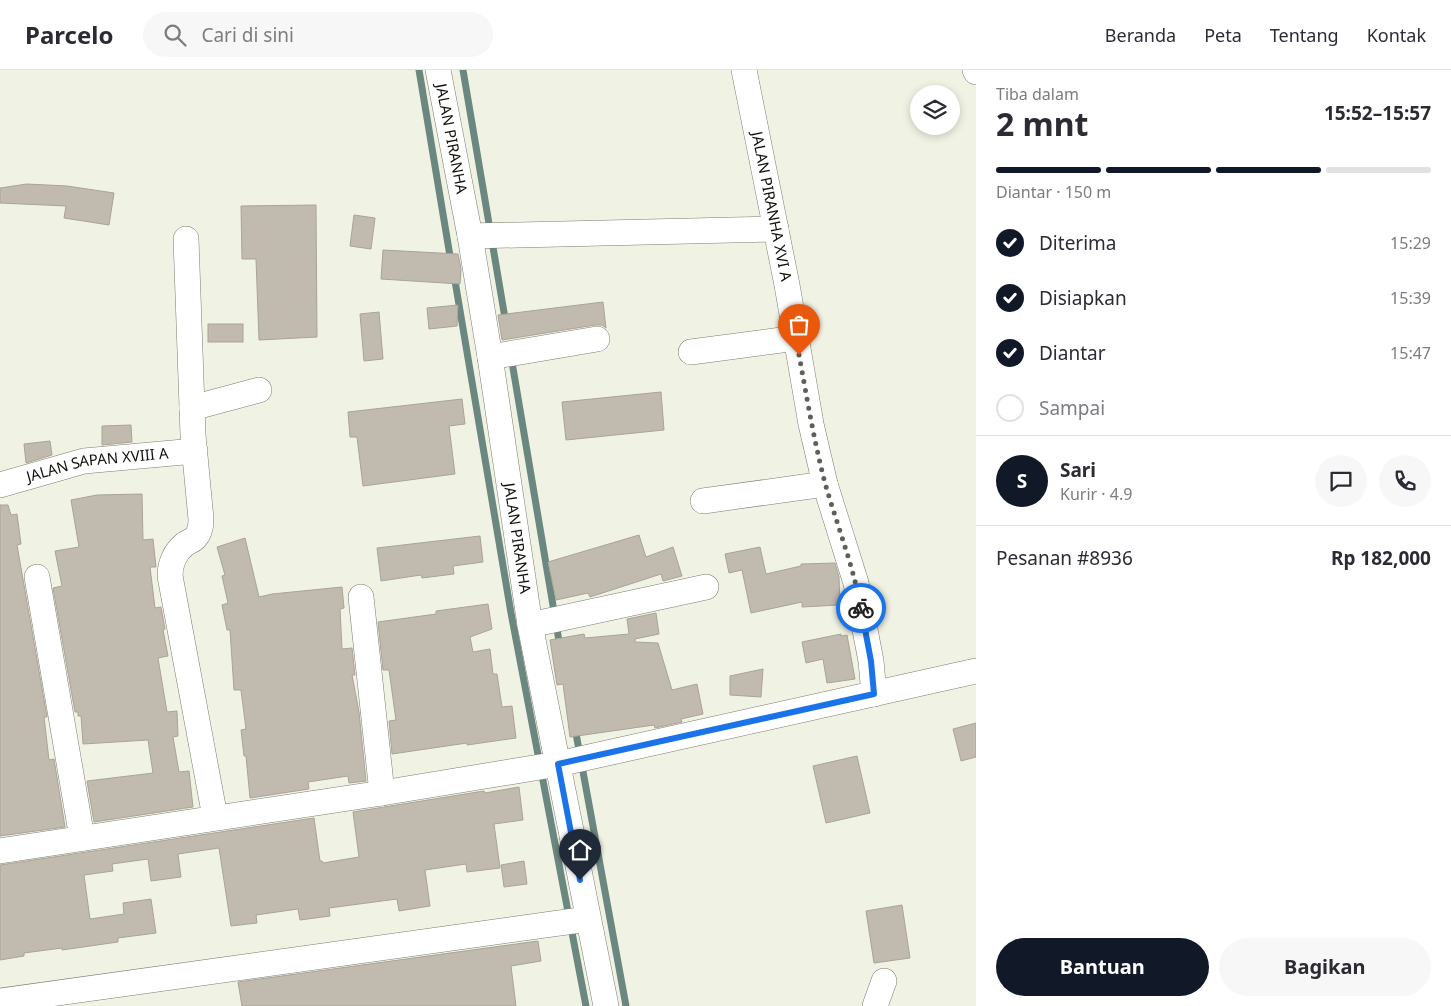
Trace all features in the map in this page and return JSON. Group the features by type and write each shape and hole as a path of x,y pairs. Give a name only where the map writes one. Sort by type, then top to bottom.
{"street":[{"name":"JALAN PIRANHA","path":"438,70 470,236 530,625 606,1006"},
{"name":"JALAN PIRANHA XVI A","path":"744,70 776,229 811,424 825,484 856,583 871,661 874,694"},
{"path":"470,236 776,229"},
{"path":"186,240 192,408 201,519 200,529 196,538 184,545 175,554 170,568 170,576 215,818"},
{"path":"691,352 796,338"},
{"path":"490,357 597,339"},
{"path":"192,408 260,390"},
{"name":"JALAN SAPAN XVIII A","path":"0,485 84,461 195,451"},
{"path":"703,501 825,484"},
{"path":"37,577 82,838"},
{"path":"530,625 706,588"},
{"path":"361,597 382,793"},
{"path":"0,851 382,793 558,764 976,671"},
{"path":"0,1001 588,919"},
{"path":"875,1006 884,981"}],"building":[{"path":"27,184 67,186 114,193 109,225 64,218 66,206 0,203 0,188"},
{"path":"316,205 317,337 259,340 256,259 242,259 241,206"},
{"path":"354,215 375,218 371,249 350,246"},
{"path":"383,250 458,254 461,269 460,284 381,279"},
{"path":"603,302 606,328 602,325 595,325 502,340 498,315"},
{"path":"458,305 457,326 429,329 427,308"},
{"path":"379,312 383,359 364,361 360,314"},
{"path":"208,324 243,324 243,342 208,342"},
{"path":"661,392 664,430 566,440 562,402"},
{"path":"462,399 465,424 449,426 455,474 363,486 357,437 350,437 348,412"},
{"path":"131,425 132,442 102,445 102,426"},
{"path":"50,441 52,455 26,463 24,444"},
{"path":"142,494 143,540 153,539 156,567 150,567 155,608 161,607 168,656 158,658 167,712 177,711 178,736 173,737 179,772 189,771 193,807 94,822 87,781 153,773 148,740 83,744 81,716 78,716 78,712 75,712 53,588 62,586 55,551 79,547 71,500 97,495"},
{"path":"0,505 8,505 11,515 17,514 21,544 17,545 47,717 44,717 49,760 54,759 65,827 0,836"},
{"path":"639,535 646,557 673,547 682,576 663,581 661,574 590,597 588,593 556,600 548,562"},
{"path":"480,536 483,562 453,566 454,574 422,578 421,575 381,581 377,548"},
{"path":"245,538 259,597 342,587 344,608 340,609 342,649 352,648 355,675 352,675 359,712 366,781 349,783 348,776 308,782 309,789 250,798 246,756 244,756 241,730 246,729 241,690 234,690 230,630 227,630 222,605 228,603 222,576 225,575 217,547"},
{"path":"760,547 766,574 801,566 801,564 835,563 839,577 840,605 802,607 802,602 751,613 742,570 729,573 725,554"},
{"path":"488,604 492,629 470,637 473,652 490,649 493,674 497,674 502,707 512,706 516,738 392,754 389,721 396,720 389,670 383,670 378,622"},
{"path":"656,613 659,634 635,639 635,642 658,643 672,690 697,684 703,714 681,719 682,722 655,728 654,725 570,737 563,684 557,685 550,640 584,634 585,638 629,634 627,619"},
{"path":"841,634 841,636 847,635 855,679 827,683 823,659 806,663 802,642"},
{"path":"763,669 761,697 730,695 730,676"},
{"path":"976,723 976,757 961,761 953,729"},
{"path":"857,756 870,813 826,823 813,766"},
{"path":"519,787 523,820 494,824 500,868 467,872 466,864 425,870 430,906 399,911 397,899 329,908 330,916 300,920 298,909 256,915 257,923 231,926 219,848 178,854 181,877 151,881 148,859 112,864 113,871 84,875 90,919 124,914 123,903 151,899 156,933 118,938 118,942 24,953 24,956 0,960 0,865 314,818 320,861 323,863 359,857 353,812"},
{"path":"524,861 527,884 504,887 501,865"},
{"path":"902,905 910,958 874,963 866,911"},
{"path":"538,941 541,961 511,966 516,1006 242,1006 238,982"}],"waterway":[{"path":"419,70 451,262"},
{"path":"463,70 506,324"},
{"path":"454,275 511,613 586,1006"},
{"path":"511,356 560,647"},
{"path":"575,728 626,1006"}],"way so far":[{"path":"799,355 811,424 825,484 856,583 861,608"}],"route":[{"path":"580,880 558,764 874,694 871,661 861,608"}]}
